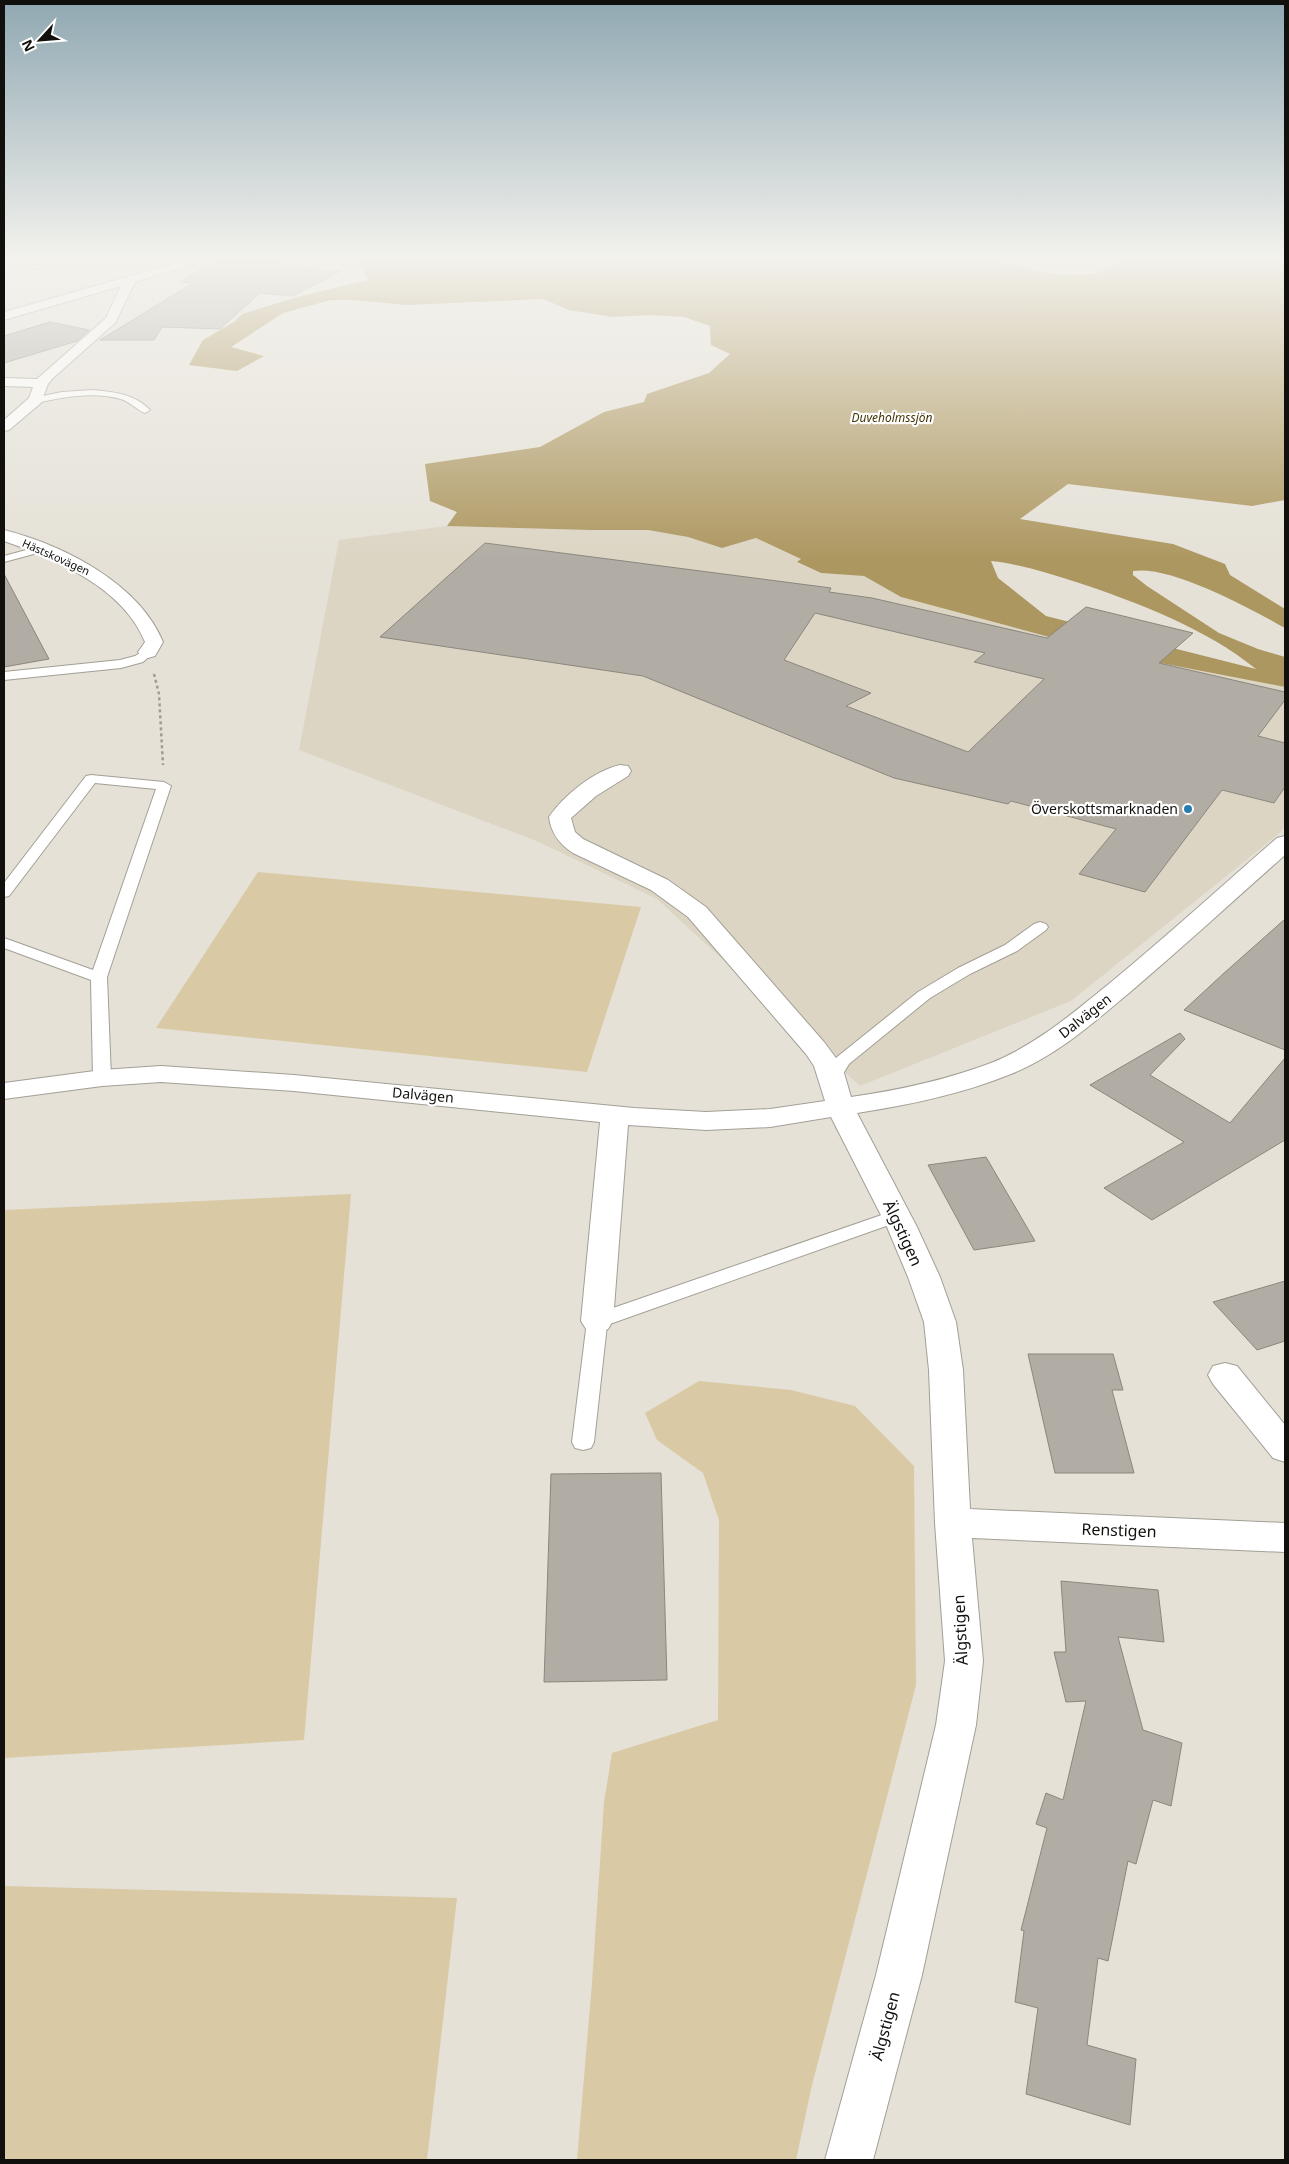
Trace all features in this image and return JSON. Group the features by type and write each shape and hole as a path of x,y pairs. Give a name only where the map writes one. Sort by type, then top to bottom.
{"street":[{"path":"4,427 36,400 41,383 68,359"},
{"path":"4,382 41,383"},
{"name":"Hästskovägen","path":"4,535 76,564 116,590 151,633 154,642 148,652"},
{"path":"620,771 590,788 571,805 560,817 561,829 571,840 588,851 648,878 677,894 697,912 815,1048 828,1066 837,1094"},
{"name":"Dalvägen","path":"4,1090 102,1078 161,1074 294,1083 706,1121 770,1118 837,1094 902,1098 948,1086 1002,1068 1041,1048 1070,1029 1126,983 1285,843"},
{"name":"Älgstigen","path":"837,1094 924,1277 940,1322 946,1370 953,1523 964,1661 956,1724 899,1975 849,2160"},
{"path":"597,1321 614,1114"},
{"path":"1225,1375 1285,1449"},
{"name":"Renstigen","path":"953,1523 1285,1537"}],"lane":[{"path":"36,400 78,392 96,393 132,401 145,410"},
{"path":"4,559 41,549"},
{"path":"4,676 121,664 139,659 148,652"},
{"path":"4,893 91,779 164,786 99,977 102,1078"},
{"path":"837,1094 843,1061 924,995 964,971 1011,948 1040,927"},
{"path":"4,943 99,977"},
{"path":"583,1442 597,1321 896,1216"}],"path":[{"path":"148,652 160,694 164,786"}],"shaded area":[{"path":"447,526 648,530 689,537 722,548 756,538 801,559 797,563 821,573 864,576 901,597 1064,641 1145,660 1285,687 1285,826 1281,832 1071,1001 860,1086 657,899 539,842 299,750 339,540"},
{"path":"258,872 641,907 587,1072 156,1028"},
{"path":"351,1194 304,1740 4,1758 4,1210"},
{"path":"699,1381 791,1390 855,1406 914,1466 916,1685 812,2085 796,2160 577,2160 592,1983 604,1802 612,1753 718,1720 719,1520 703,1473 657,1440 645,1413"},
{"path":"4,1886 457,1898 427,2160 4,2160"}],"water":[{"name":"Duveholmssjön","path":"192,359 259,359 237,371 189,365"},
{"name":"Duveholmssjön","path":"724,359 1285,359 1285,500 1252,506 1068,484 1020,519 1173,544 1225,564 1230,575 1285,609 1285,628 1232,600 1189,581 1149,571 1133,571 1133,575 1219,633 1258,649 1285,657 1285,687 1145,660 1064,641 901,597 864,576 821,573 797,562 801,559 756,538 722,548 688,537 648,530 447,526 457,512 430,501 425,464 540,447 604,412 644,402 647,394 709,373","holes":["991,561 1055,575 1099,590 1170,618 1216,641 1256,669 1046,616 998,578"]}],"building":[{"path":"4,359 17,359 4,363"},
{"path":"485,543 831,588 829,592 872,598 1047,638 1086,607 1193,633 1159,663 1285,692 1285,700 1258,736 1285,743 1285,787 1274,803 1222,790 1145,892 1079,874 1116,829 1011,801 1008,804 894,778 643,676 380,637","holes":["815,613 985,653 974,662 1044,679 968,752 846,706 871,693 784,660"]},
{"path":"4,574 49,659 4,667"},
{"path":"1285,919 1285,1050 1184,1010 1223,974"},
{"path":"1180,1033 1185,1039 1150,1075 1230,1123 1285,1058 1285,1140 1152,1220 1104,1188 1184,1142 1090,1085"},
{"path":"986,1157 1035,1241 974,1250 928,1165"},
{"path":"1285,1281 1285,1341 1257,1350 1213,1302"},
{"path":"1028,1354 1113,1354 1123,1390 1112,1390 1134,1473 1055,1473"},
{"path":"661,1473 667,1680 544,1682 551,1474"},
{"path":"1061,1581 1158,1590 1164,1642 1118,1637 1143,1730 1182,1743 1171,1806 1153,1800 1136,1864 1128,1861 1108,1961 1098,1958 1087,2045 1136,2059 1130,2125 1026,2094 1038,2008 1015,2002 1024,1931 1021,1930 1047,1828 1036,1824 1046,1793 1063,1800 1086,1701 1066,1702 1054,1652 1066,1652"}],"place":[{"name":"Överskottsmarknaden","path":"1188,809"}]}
